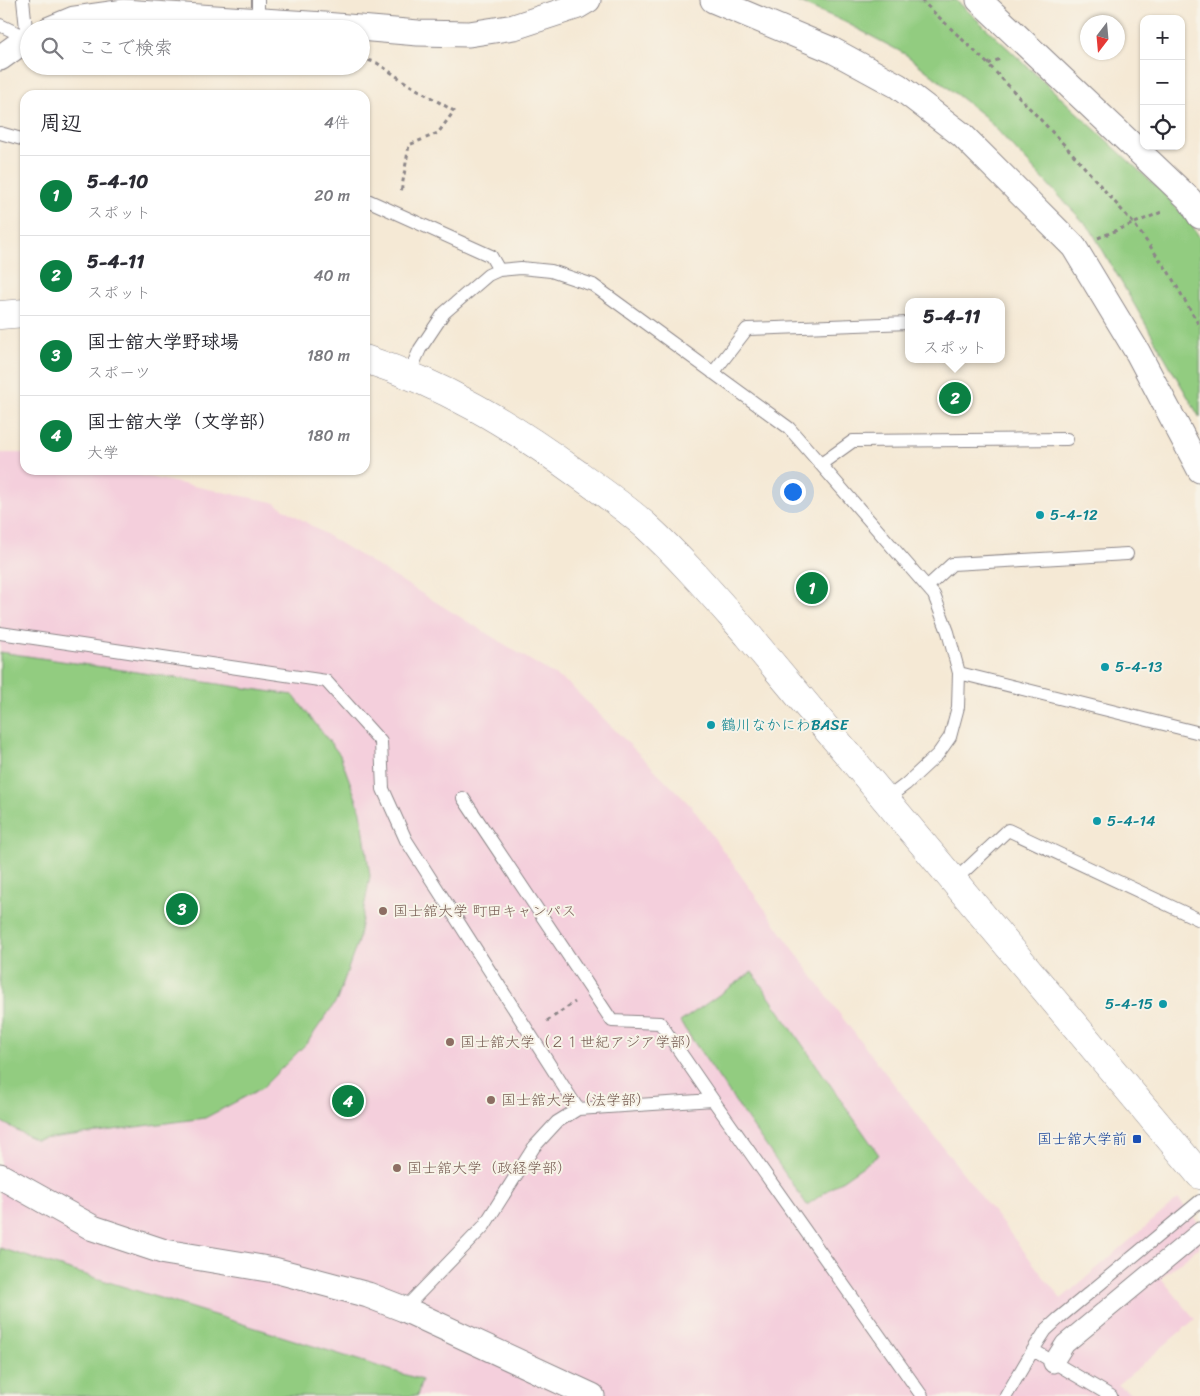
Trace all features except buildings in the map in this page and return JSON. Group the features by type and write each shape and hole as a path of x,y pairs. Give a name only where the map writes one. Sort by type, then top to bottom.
{"street":[{"path":"370,27 418,34 469,34 514,27 578,6 588,0"},
{"path":"713,0 832,50 898,86 962,135 1074,247 1138,353 1200,470"},
{"path":"978,0 1197,203"},
{"path":"72,20 123,12 258,10 325,20"},
{"path":"0,58 20,44"},
{"path":"0,315 20,313"},
{"path":"370,361 409,374 472,404 529,439 594,486 646,527 692,571 748,635 1200,1176"},
{"path":"0,1176 93,1228 165,1252 274,1270 368,1295 404,1309 592,1396"},
{"path":"1053,1362 1065,1344 1200,1232"}],"lane":[{"path":"23,0 26,20"},
{"path":"0,25 20,34"},
{"path":"0,133 20,139"},
{"path":"370,201 491,256 499,270"},
{"path":"409,374 420,349 444,313 488,275 499,270 521,268 551,270 594,285 790,428 934,595 948,632 959,673 958,707 950,737 938,754 906,784 885,800"},
{"path":"714,373 747,329 905,323"},
{"path":"821,464 853,441 1068,439"},
{"path":"927,587 952,564 1127,554"},
{"path":"0,633 326,681 381,742 383,789 406,840 578,1109"},
{"path":"959,673 1200,733"},
{"path":"463,798 612,1021 660,1023 922,1396"},
{"path":"954,881 1008,830 1200,920"},
{"path":"404,1309 484,1226 534,1147 557,1122 578,1109 713,1100"},
{"path":"1006,1396 1046,1330 1200,1201"},
{"path":"1033,1350 1111,1396"}],"path":[{"path":"921,0 988,64 1071,152 1134,224 1168,271 1200,327"},
{"path":"370,60 377,62 408,84 454,110 438,133 409,146 397,213"},
{"path":"1074,247 1197,203"},
{"path":"529,1032 592,991"}],"shaded area":[{"name":"国士舘大学 町田キャンパス","path":"0,453 20,453 20,475 139,475 273,502 569,684 692,807 841,1016 1061,1299 1178,1199 1200,1225 1200,1246 1161,1278 1195,1319 1118,1385 1136,1396 0,1396"}],"green space":[{"path":"793,0 956,0 1161,191 1189,221 1200,238 1200,418 1091,230 984,116 905,54 841,20"},
{"path":"0,652 293,695 340,755 361,812 370,876 358,941 337,1000 307,1043 262,1088 205,1118 35,1140 0,1121"},
{"path":"752,972 879,1155 807,1205 680,1022"},
{"path":"0,1248 422,1380 417,1396 0,1396"}],"place":[{"name":"5-4-11","path":"955,398"},
{"name":"5-4-12","path":"1040,515"},
{"name":"5-4-10","path":"812,588"},
{"name":"5-4-13","path":"1105,667"},
{"name":"鶴川なかにわBASE","path":"711,725"},
{"name":"5-4-14","path":"1097,821"},
{"name":"国士舘大学野球場","path":"182,909"},
{"name":"国士舘大学 町田キャンパス","path":"383,911"},
{"name":"5-4-15","path":"1163,1004"},
{"name":"国士舘大学（２１世紀アジア学部）","path":"450,1042"},
{"name":"国士舘大学（法学部）","path":"491,1100"},
{"name":"国士舘大学（文学部）","path":"348,1101"},
{"name":"国士舘大学前","path":"1137,1139"},
{"name":"国士舘大学（政経学部）","path":"397,1168"}]}
